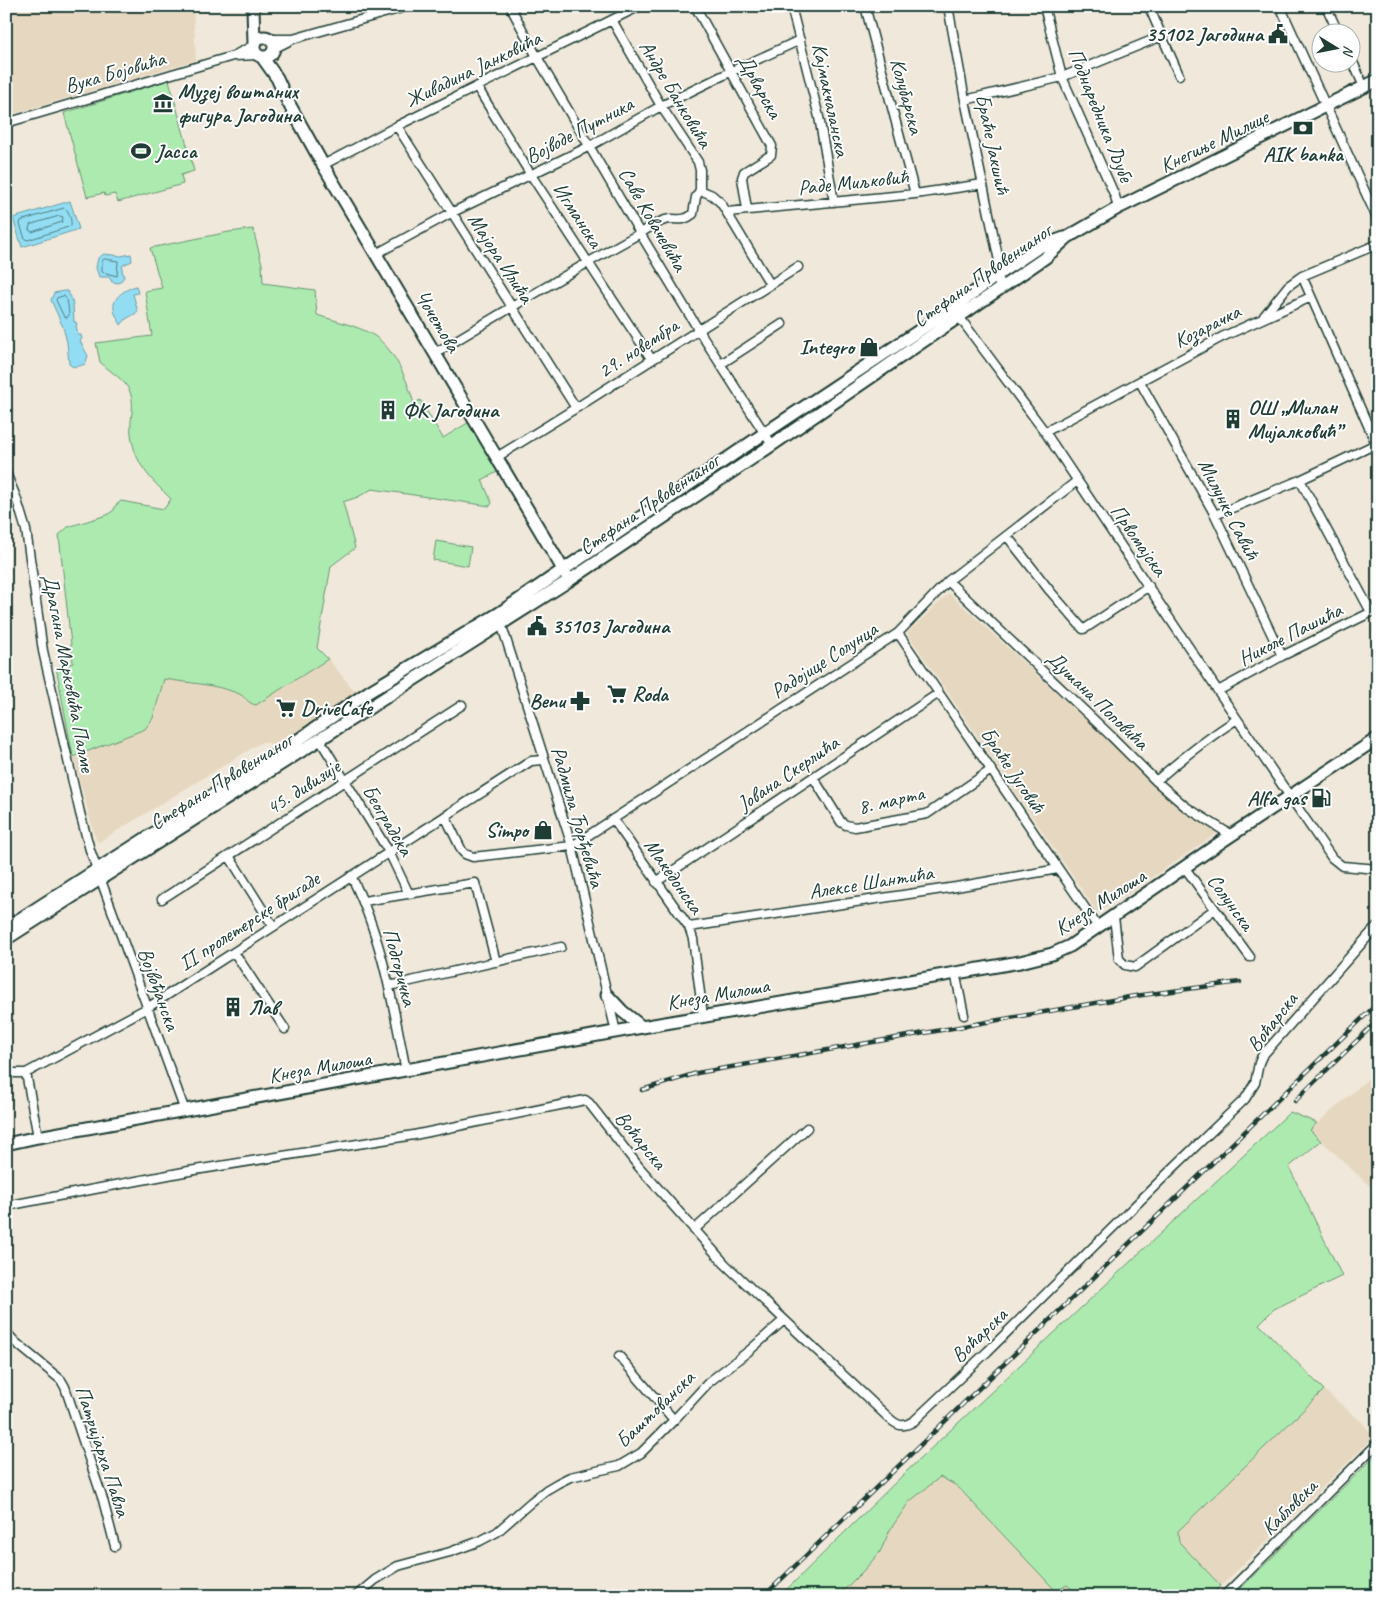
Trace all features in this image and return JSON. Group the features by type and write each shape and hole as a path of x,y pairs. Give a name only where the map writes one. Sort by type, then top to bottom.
{"street":[{"path":"271,44 268,56 257,50 260,38 271,44 409,6"},
{"name":"Саве Ковачевића","path":"510,6 537,57 640,233 698,330 772,445"},
{"name":"Живадина Јанковића","path":"323,165 397,126 640,6"},
{"name":"Дрварска","path":"695,6 772,146 771,155 744,172 742,178 747,209"},
{"name":"Кајмакчаланска","path":"790,6 818,117 834,202"},
{"name":"Колубарска","path":"865,6 915,194"},
{"name":"Браће Јакшић","path":"948,6 999,261 1000,288"},
{"name":"Поднаредника Љубе","path":"1044,6 1062,77 1118,208"},
{"path":"1280,6 1378,220"},
{"path":"1326,6 1333,22"},
{"path":"1150,9 1178,75"},
{"name":"Чочетова","path":"254,10 271,44 277,78"},
{"name":"Чочетова","path":"254,10 257,50 277,78 323,165 567,575"},
{"name":"Андре Банковића","path":"612,20 661,106 698,162 700,190"},
{"path":"966,100 1062,77 1162,36"},
{"name":"Војводе Путника","path":"376,254 451,213 532,176 590,146 661,106 800,40"},
{"name":"Вука Бојовића","path":"6,122 257,50"},
{"path":"1357,72 1364,87"},
{"name":"Кнегиње Милице","path":"1068,237 1118,208 1378,80"},
{"name":"Игманска","path":"477,87 532,176 652,360"},
{"name":"Мајора Илића","path":"397,126 576,408"},
{"name":"Раде Миљковић","path":"727,212 915,194 983,184"},
{"path":"435,353 640,233 666,220 688,218 694,214 696,197 700,190 712,195 721,203 770,284"},
{"name":"Стефана Првовенчаног","path":"285,756 320,740 567,575 772,445 956,312 1000,273 1040,247 1068,237"},
{"name":"Стефана Првовенчаног","path":"567,575 764,433 956,312 1000,288 1046,257 1068,237"},
{"name":"Козарачка","path":"1045,432 1222,337 1263,318 1288,286 1302,276 1378,244"},
{"name":"29. новембра","path":"497,457 798,268"},
{"path":"1215,515 1377,446 1302,276"},
{"path":"1263,318 1310,297"},
{"name":"Првомајска","path":"956,312 1045,432 1289,796"},
{"path":"721,364 782,324"},
{"name":"Милунке Савић","path":"1140,382 1215,515 1282,656"},
{"name":"Драгана Марковића Палме","path":"6,472 26,530 43,651 80,813 90,850 100,874"},
{"path":"1300,480 1374,610"},
{"name":"Радојице Солунца","path":"572,846 898,633 948,580 1077,481"},
{"path":"1007,536 1050,591 1083,629 1149,586"},
{"name":"Душана Поповића","path":"948,580 1112,736 1156,781 1186,807 1231,836"},
{"name":"Николе Пашића","path":"1218,691 1282,656 1374,610"},
{"name":"Стефана Првовенчаног","path":"6,939 100,874 285,756 370,691 500,619"},
{"name":"Радмила Ђорђевића","path":"500,619 543,760 572,846 616,1032"},
{"name":"Браће Југовић","path":"898,633 1098,927"},
{"name":"Јована Скерлића","path":"656,882 940,693"},
{"name":"45. дивизије","path":"162,900 462,705"},
{"path":"1156,781 1209,737 1238,719"},
{"name":"Кнеза Милоша","path":"6,1144 642,1026 1020,962 1052,954 1070,946 1114,917 1289,796 1378,738"},
{"name":"Београдска","path":"320,740 389,852 409,894"},
{"name":"II пролетерске бригаде","path":"26,1073 147,1008 531,761 543,760"},
{"name":"8. марта","path":"813,778 841,822 855,827 927,814 991,770"},
{"path":"1289,796 1332,858 1342,866 1378,869"},
{"path":"445,816 462,851 473,857 572,846"},
{"name":"Македонска","path":"613,819 689,927 693,939 703,1016"},
{"path":"229,856 274,926"},
{"name":"Солунска","path":"1185,868 1250,957"},
{"name":"Алексе Шантића","path":"689,927 956,887 1058,869"},
{"name":"Стефана Првовенчаног","path":"6,928 100,874"},
{"name":"Војвођанска","path":"100,874 184,1111"},
{"name":"Подгоричка","path":"351,876 364,901 389,986 406,1070"},
{"path":"364,901 475,883 496,962"},
{"path":"1114,917 1120,959 1124,965 1135,967 1215,909"},
{"name":"Воћарска","path":"6,1206 189,1171 414,1135 585,1100 639,1167 725,1264 897,1425 906,1426 914,1421 1245,1099 1255,1083 1262,1056 1378,925"},
{"path":"389,986 561,947"},
{"path":"234,952 285,1029"},
{"path":"955,972 964,1015"},
{"path":"607,995 622,1011 642,1026"},
{"path":"6,1073 26,1073 38,1137"},
{"path":"694,1230 807,1128"},
{"name":"Баштованска","path":"356,1596 375,1580 398,1566 450,1552 480,1541 497,1532 546,1490 564,1480 619,1466 641,1453 709,1382 784,1320"},
{"name":"Патријарха Павла","path":"6,1332 27,1353 60,1380 65,1387 103,1500 115,1546"},
{"path":"619,1356 674,1420"},
{"name":"Кабловска","path":"1224,1596 1378,1443"}],"shaded area":[{"path":"6,6 193,6 196,60 6,116"},
{"path":"949,593 1180,807 1217,833 1122,898 1097,912 907,633"},
{"path":"328,659 353,689 367,690 273,749 269,743 262,742 99,842 96,840 73,757 145,729 153,718 163,679 222,688 239,693 249,703 256,705"},
{"path":"1378,1070 1378,1194 1310,1130"},
{"path":"1324,1390 1362,1422 1374,1437 1221,1586 1179,1542 1178,1531"},
{"path":"940,1477 957,1486 1081,1596 838,1596 880,1552 890,1530 909,1502"}],"green space":[{"name":"Јасса","path":"169,80 194,171 181,175 183,184 118,202 115,194 105,196 104,193 87,197 64,113"},
{"path":"253,229 262,264 263,283 315,290 317,315 360,328 381,341 394,356 408,385 414,404 420,400 443,438 471,421 501,470 482,480 492,503 490,506 372,489 358,497 343,502 355,548 331,566 317,648 328,659 256,705 250,703 240,694 228,690 164,679 153,718 145,729 73,757 56,667 73,663 59,535 68,527 107,515 121,501 164,509 171,499 150,477 140,463 131,434 132,397 130,391 124,382 100,362 96,343 152,336 145,291 162,288 150,248"},
{"path":"436,541 471,547 468,566 433,560"},
{"path":"1290,1112 1317,1123 1310,1130 1321,1141 1289,1167 1342,1276 1274,1309 1259,1324 1324,1390 1178,1531 1179,1542 1221,1586 1210,1596 1081,1596 1067,1585 1056,1591 957,1486 940,1477 909,1502 890,1530 880,1552 838,1596 780,1596 908,1470"},
{"path":"1378,1453 1378,1596 1238,1596 1239,1590"}],"water":[{"path":"70,201 79,229 22,247 13,218"},
{"path":"104,254 121,256 131,254 132,261 123,265 124,277 119,283 112,282 109,277 99,277 96,268 98,258"},
{"path":"136,286 138,293 133,294 138,312 126,319 121,325 114,311 115,301 124,291"},
{"path":"67,291 71,297 74,322 76,322 78,335 81,335 82,339 80,341 88,356 85,364 77,367 69,364 67,342 63,327 51,300 54,293"}],"railway":[{"path":"642,1090 697,1073 1135,996 1240,982"},
{"path":"764,1596 1378,1003"},
{"path":"1295,1101 1378,1020"}],"place":[{"name":"35102 Јагодина","path":"1278,34"},
{"name":"Музеј воштаних фигура Јагодина","path":"163,103"},
{"name":"AIK banka","path":"1303,128"},
{"name":"Јасса","path":"141,151"},
{"name":"Integro","path":"869,347"},
{"name":"ФК Јагодина","path":"388,410"},
{"name":"ОШ „Милан Мијалковић”","path":"1233,419"},
{"name":"35103 Јагодина","path":"537,626"},
{"name":"Roda","path":"617,694"},
{"name":"Benu","path":"580,701"},
{"name":"DriveCafe","path":"286,708"},
{"name":"Alfa gas","path":"1321,798"},
{"name":"Simpo","path":"543,830"},
{"name":"Лав","path":"233,1007"}]}
